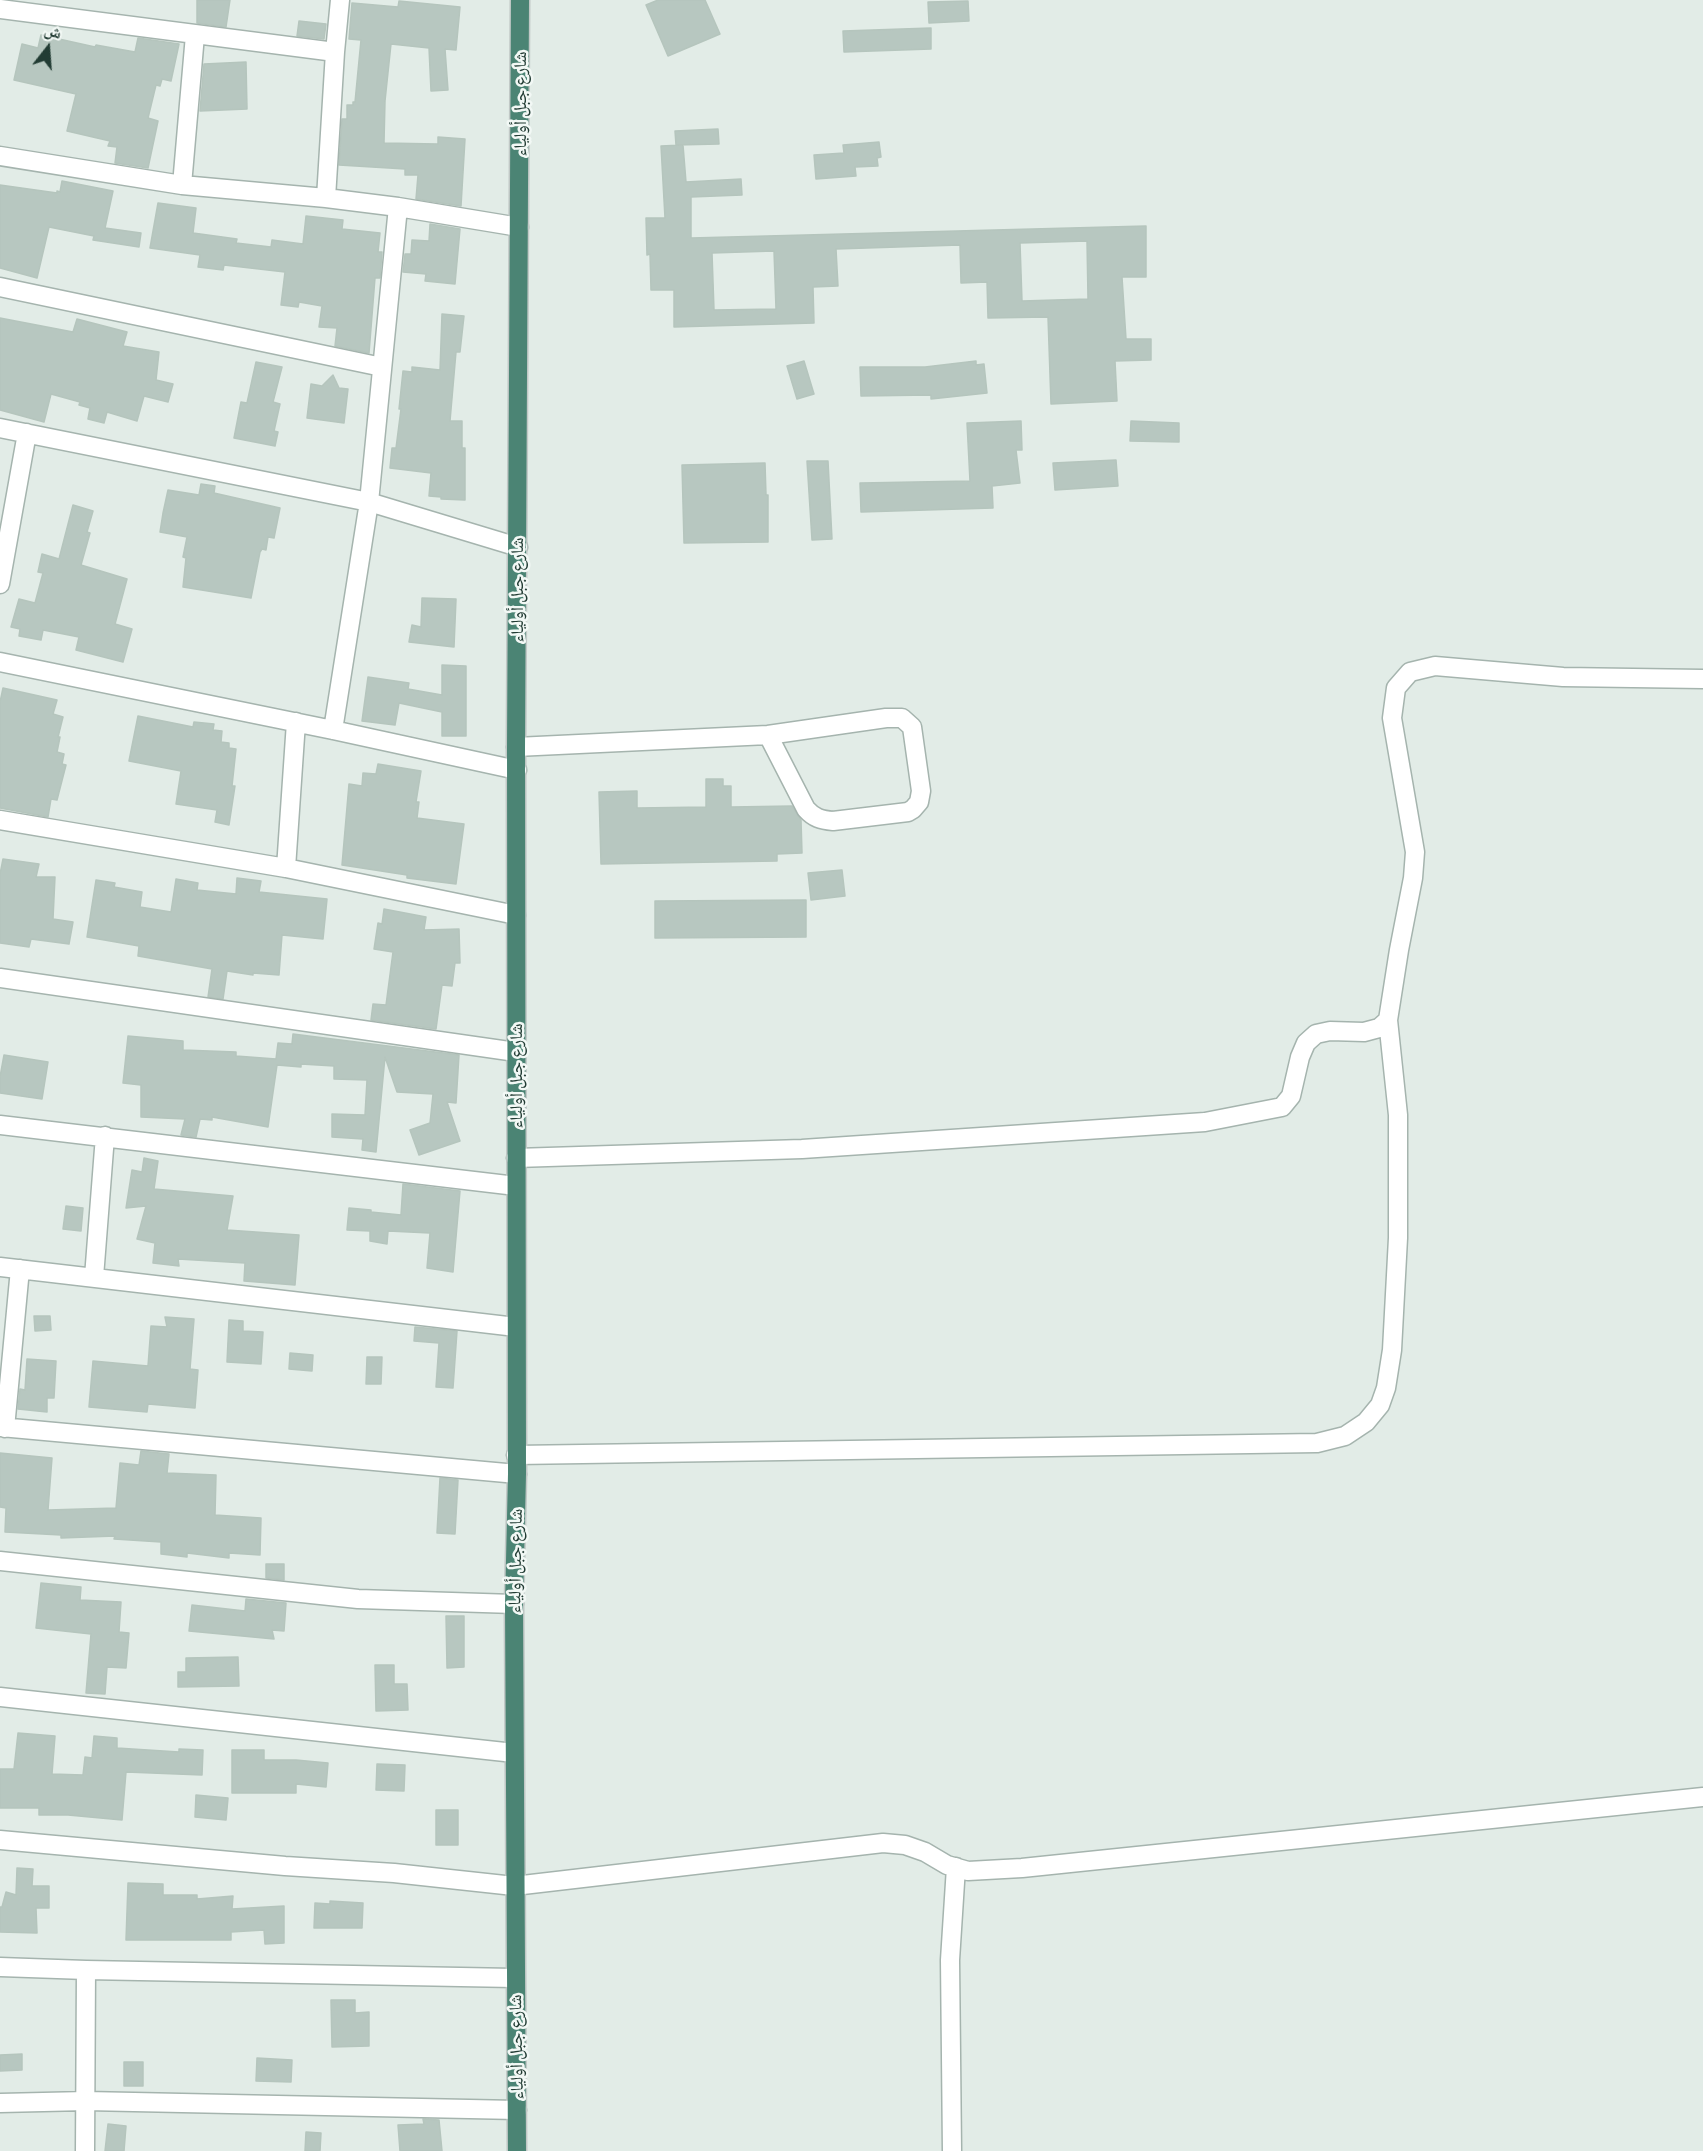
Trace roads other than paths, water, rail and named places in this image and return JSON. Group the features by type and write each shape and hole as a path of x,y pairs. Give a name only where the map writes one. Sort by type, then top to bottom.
{"highway":[{"name":"شارع جبل أولياء","path":"517,2151 514,1978 514,1604 520,0"}],"street":[{"path":"326,198 340,0"},
{"path":"0,9 335,52"},
{"path":"182,185 195,35"},
{"path":"0,156 182,185 326,198 519,227"},
{"path":"333,730 369,502 398,207"},
{"path":"0,287 382,367"},
{"path":"0,428 369,502 518,547"},
{"path":"0,584 27,433"},
{"path":"0,662 296,722 517,771"},
{"path":"20,1269 2,1427 516,1464 1317,1443 1345,1436 1366,1422 1380,1405 1386,1388 1392,1350 1398,1238 1398,1115 1388,1020 1413,878 1415,852 1392,718 1396,688 1410,672 1436,666 1563,677 1703,679"},
{"path":"516,747 768,735 886,718 902,718 912,727 921,790 919,802 914,809 908,812 832,821 820,820 806,809 768,735"},
{"path":"286,868 296,722"},
{"path":"0,820 286,868 516,915"},
{"path":"0,978 516,1052"},
{"path":"516,1158 802,1149 1205,1122 1282,1107 1291,1096 1300,1057 1306,1043 1316,1034 1330,1031 1364,1032 1378,1028 1388,1020"},
{"path":"0,1125 516,1186"},
{"path":"94,1277 105,1136"},
{"path":"0,1267 516,1328"},
{"path":"0,1561 358,1599 514,1604"},
{"path":"0,1697 514,1754"},
{"path":"0,1840 285,1866 394,1873 514,1886 883,1843 904,1845 925,1852 946,1865 968,1870 1022,1868 1703,1797"},
{"path":"952,2151 950,1960 956,1867"},
{"path":"0,1967 514,1978"},
{"path":"85,2151 86,1970"},
{"path":"0,2103 86,2101 517,2110"}]}
